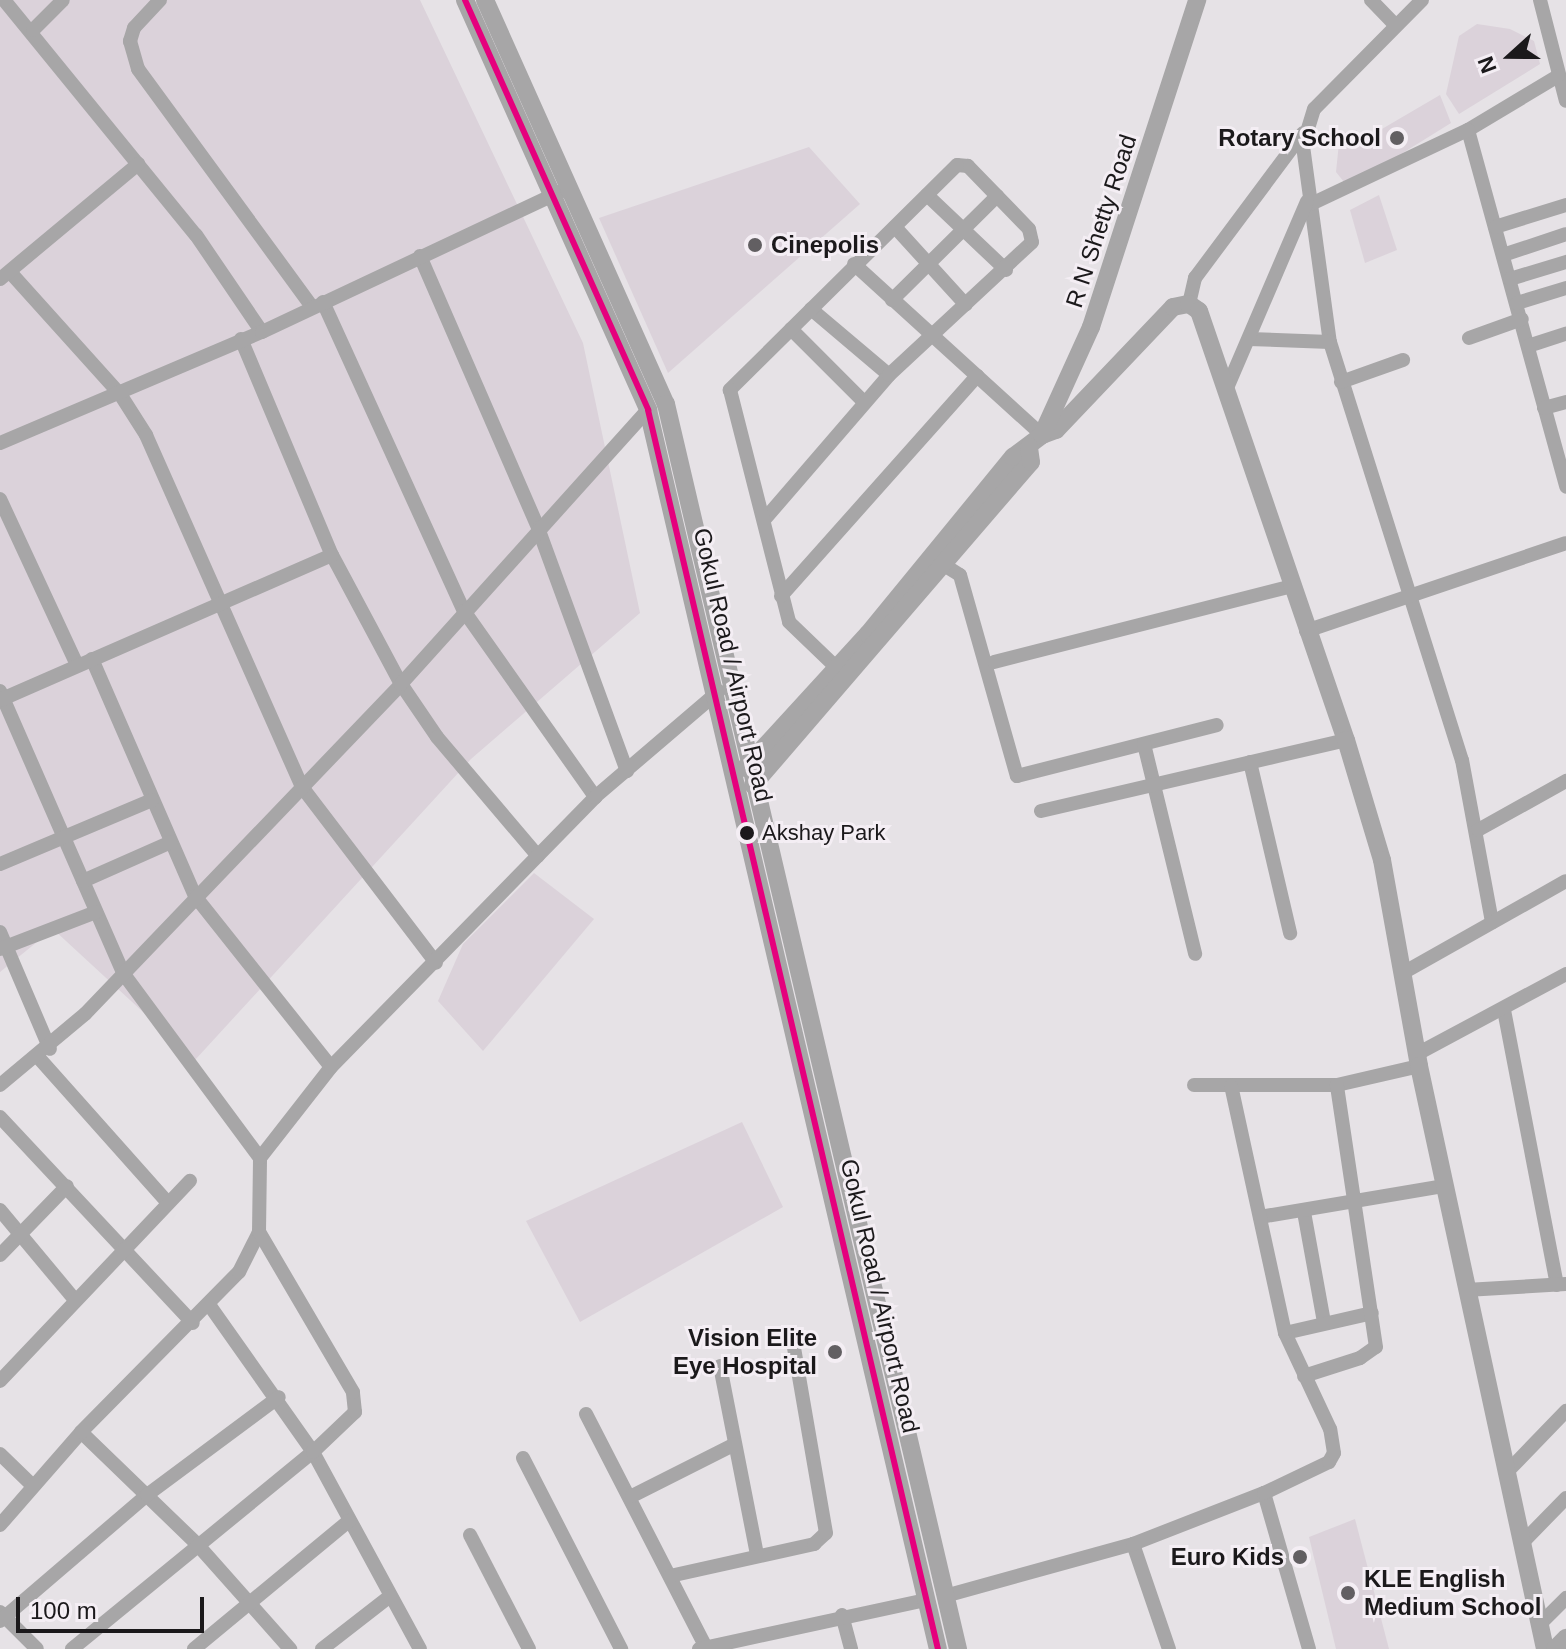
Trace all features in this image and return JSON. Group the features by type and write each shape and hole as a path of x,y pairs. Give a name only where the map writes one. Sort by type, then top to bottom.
{"main road":[{"name":"Gokul Road / Airport Road","path":"465,0 648,410 938,1649"},
{"name":"Gokul Road / Airport Road","path":"485,0 666,404 757,781 958,1649"},
{"name":"R N Shetty Road","path":"735,778 833,680 1031,462 1036,441 1091,327 1197,0"},
{"path":"1036,441 1056,430 1152,323 1173,307 1189,304 1204,320 1306,631 1346,740 1382,860 1401,974 1444,1186 1524,1541 1545,1649"},
{"name":"R N Shetty Road","path":"739,797 757,781 833,680"},
{"path":"1555,1649 1566,1638"}],"street":[{"path":"4,0 33,30 196,235 262,332"},
{"path":"33,30 63,0"},
{"path":"160,0 134,28 130,41 138,69 318,304 464,611 595,797"},
{"path":"1371,0 1395,25"},
{"path":"1189,304 1195,278 1304,132 1314,109 1422,0"},
{"path":"1540,0 1566,101"},
{"path":"1227,388 1309,201 1468,130 1558,76"},
{"path":"1468,130 1566,487"},
{"path":"1304,132 1309,201 1330,342 1410,596 1478,830 1492,922"},
{"path":"138,164 5,275 120,394 146,435 302,787 436,963"},
{"path":"764,520 889,375 1006,270 1033,235 962,164 854,264 730,390 781,596 793,629 833,680"},
{"path":"0,443 262,332 551,194 570,188"},
{"path":"927,195 1006,270"},
{"path":"892,300 997,196"},
{"path":"1495,227 1566,205"},
{"path":"895,227 966,305"},
{"path":"1503,255 1566,234"},
{"path":"420,256 538,528 627,771"},
{"path":"1510,279 1566,262"},
{"path":"854,264 977,376 1036,441"},
{"path":"1517,303 1566,288"},
{"path":"811,309 889,375"},
{"path":"1469,338 1522,319"},
{"path":"791,329 864,402"},
{"path":"1528,346 1566,334"},
{"path":"241,339 332,555 401,684 437,737 538,856"},
{"path":"1249,339 1330,342"},
{"path":"1341,382 1403,360"},
{"path":"781,596 977,376"},
{"path":"1544,408 1566,402"},
{"path":"0,1085 44,1053 401,684 538,528 648,410"},
{"path":"0,499 77,665"},
{"path":"1306,631 1566,543"},
{"path":"260,1158 123,973 1,697 332,555"},
{"path":"938,562 960,575 1017,776 1217,725"},
{"path":"994,662 1292,586"},
{"path":"92,659 195,896 331,1067"},
{"path":"0,1525 81,1432 210,1306 253,1252 259,1232 260,1158 331,1067 595,797 731,680"},
{"path":"1041,811 1346,740"},
{"path":"1144,744 1195,954"},
{"path":"1250,762 1290,933"},
{"path":"1478,830 1566,781"},
{"path":"0,864 152,800"},
{"path":"83,881 171,842"},
{"path":"1401,974 1566,881"},
{"path":"96,912 2,942 44,1053 168,1203"},
{"path":"1194,1085 1337,1085 1418,1060 1565,977"},
{"path":"1466,1290 1561,1285 1504,1010"},
{"path":"1304,1376 1371,1353 1377,1336 1351,1205 1337,1085"},
{"path":"945,1596 1133,1544 1264,1493 1329,1462 1334,1453 1330,1429 1285,1333 1231,1086"},
{"path":"0,1117 193,1323"},
{"path":"0,1381 190,1181"},
{"path":"0,1255 67,1186"},
{"path":"1260,1217 1351,1205 1444,1186"},
{"path":"0,1210 75,1300"},
{"path":"1304,1212 1324,1322"},
{"path":"72,1649 196,1543 313,1452 357,1406 259,1232"},
{"path":"210,1306 279,1397 313,1452 420,1649"},
{"path":"1285,1333 1372,1313"},
{"path":"670,1576 814,1544 826,1533 792,1336"},
{"path":"720,1366 757,1555"},
{"path":"37,1649 2,1616 147,1495 279,1397"},
{"path":"1507,1472 1566,1411"},
{"path":"586,1414 632,1496 702,1648 769,1642 842,1615 926,1600"},
{"path":"81,1432 196,1543 290,1649"},
{"path":"632,1496 735,1444"},
{"path":"0,1454 33,1486"},
{"path":"523,1458 621,1649"},
{"path":"1264,1493 1309,1649"},
{"path":"1524,1541 1566,1498"},
{"path":"194,1649 248,1600 349,1521"},
{"path":"470,1535 529,1649"},
{"path":"1133,1544 1169,1649"},
{"path":"322,1649 390,1596"},
{"path":"1540,1624 1566,1598"},
{"path":"842,1615 851,1649"}],"shaded area":[{"path":"0,0 420,0 583,343 640,613 471,759 195,1060 53,929 0,972"},
{"path":"1477,24 1510,29 1534,41 1540,64 1459,114 1446,94 1459,36"},
{"name":"Rotary School","path":"1440,95 1451,123 1348,187 1336,172 1340,133 1357,130 1358,143"},
{"path":"809,147 860,204 668,373 599,218"},
{"path":"1379,195 1397,250 1365,263 1350,210"},
{"path":"534,873 594,919 483,1051 438,1001 463,944"},
{"path":"742,1122 783,1207 580,1322 526,1221"},
{"name":"KLE English Medium School","path":"1355,1519 1389,1649 1336,1649 1309,1537"}],"transit line":[{"path":"465,0 648,410 938,1649"}],"place":[{"name":"Rotary School","path":"1397,138"},
{"name":"Cinepolis","path":"755,245"},
{"name":"Akshay Park","path":"747,833"},
{"name":"Vision Elite Eye Hospital","path":"835,1352"},
{"name":"Euro Kids","path":"1300,1557"},
{"name":"KLE English Medium School","path":"1348,1593"}]}
